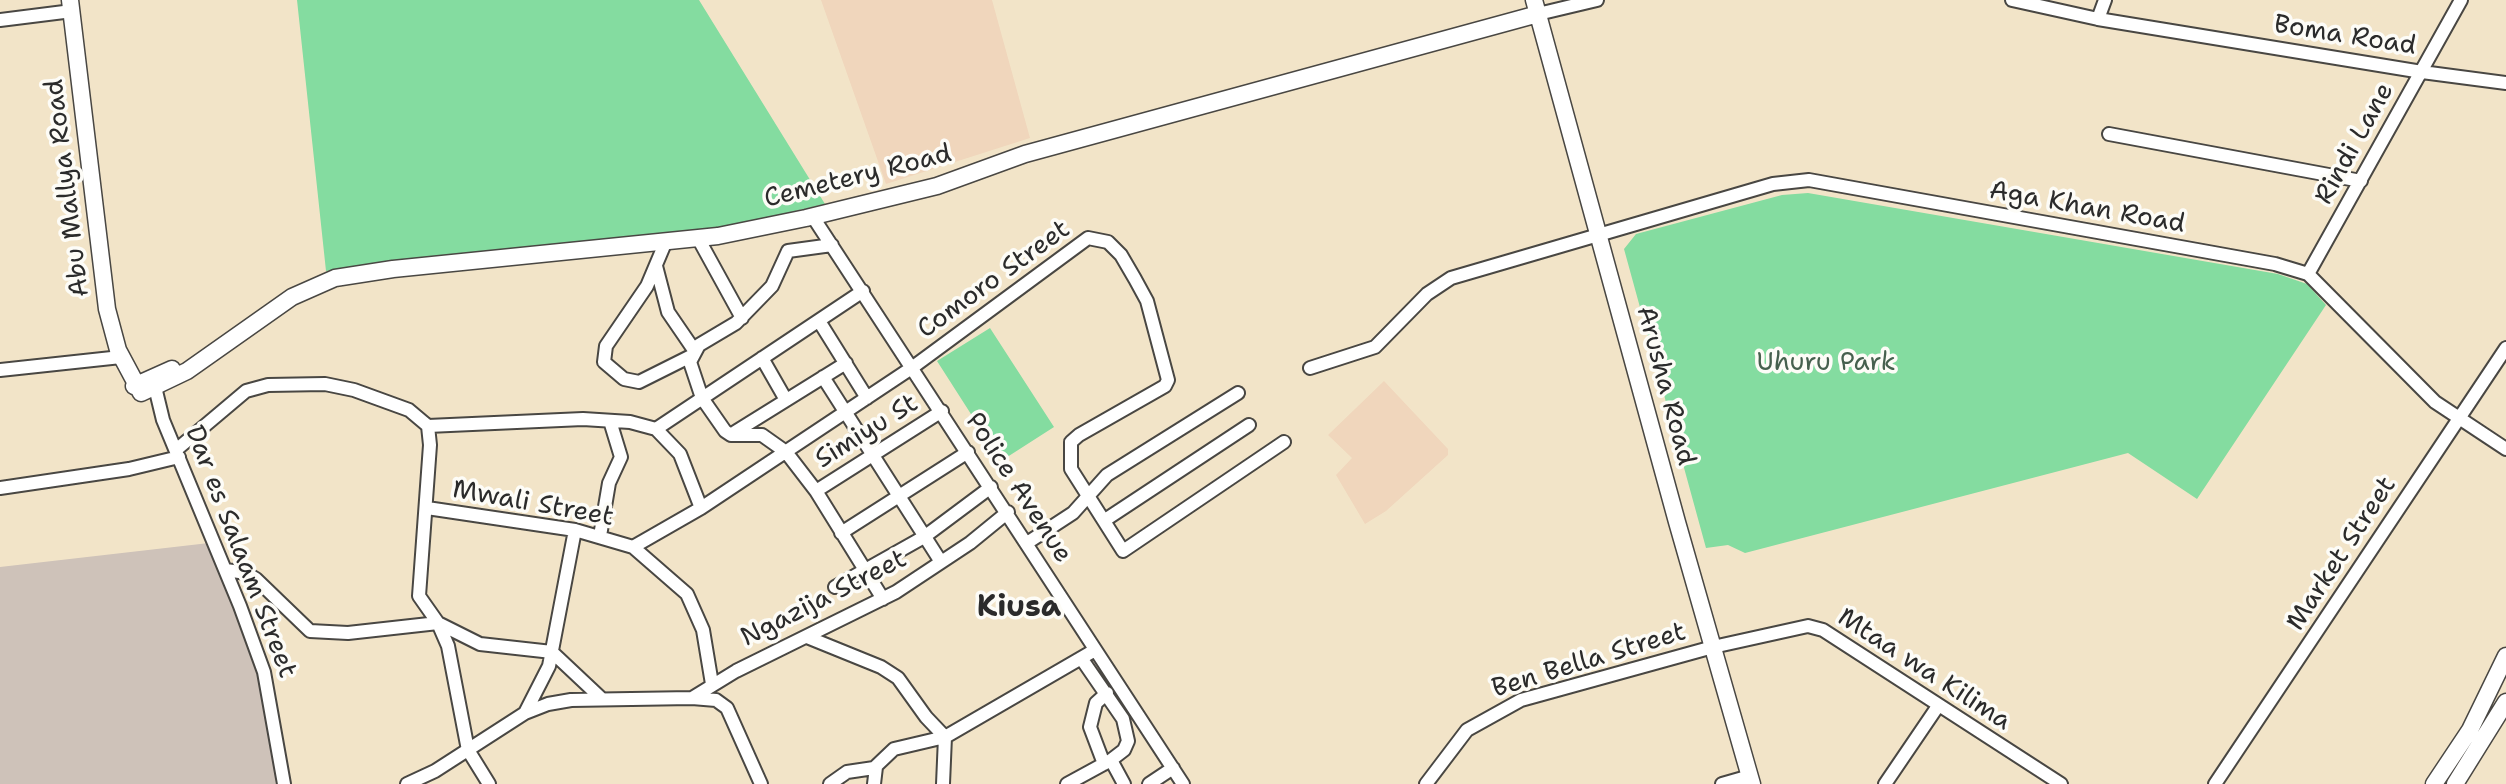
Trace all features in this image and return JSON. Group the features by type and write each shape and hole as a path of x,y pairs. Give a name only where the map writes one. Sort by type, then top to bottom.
{"main road":[{"name":"Abu Mallya Road","path":"71,5 107,309 124,362"},
{"name":"Cemetery Road","path":"145,386 187,371 195,362 292,297 335,278 393,269 698,238 813,217 937,186 1025,154 1536,7"},
{"name":"Arusha Road","path":"1536,7 1751,780"},
{"path":"124,362 142,371 145,386"},
{"path":"2434,784 2470,730 2506,656"},
{"path":"2455,784 2506,702"}],"street":[{"path":"1536,7 1597,0"},
{"name":"Boma Road","path":"2012,0 2098,19 2422,72 2506,83"},
{"path":"2098,19 2105,0"},
{"name":"Rindi Lane","path":"2308,274 2462,0"},
{"path":"0,20 71,5"},
{"path":"2109,134 2361,181"},
{"name":"Aga Khan Road","path":"1310,368 1375,347 1427,294 1451,278 1773,184 1809,180 2275,264 2308,274 2435,402 2506,449"},
{"name":"Police Avenue","path":"813,217 1183,784"},
{"path":"698,238 742,318"},
{"name":"Comoro Street","path":"633,547 701,509 913,367 1088,238 1108,243 1121,255 1147,301 1168,380 1165,386 1079,435 1072,442 1071,470 1089,495"},
{"path":"666,242 631,314 606,346 604,362 624,379 639,382 692,353 742,318 772,286 788,251 832,245"},
{"path":"656,265 668,312 692,353 691,369 702,398 721,426 731,435 756,433 786,452 816,491 883,599"},
{"path":"656,429 863,291"},
{"path":"819,321 867,398"},
{"name":"Market Street","path":"2215,784 2506,348"},
{"path":"762,358 786,400"},
{"path":"0,370 124,362"},
{"path":"731,435 846,363"},
{"path":"823,377 941,562"},
{"path":"0,488 128,469 178,453 246,391 268,385 325,384 354,390 409,410 428,426 583,419 656,429 680,454 701,509"},
{"name":"Dar es Salaam Street","path":"145,386 178,453 264,672 284,784"},
{"path":"1027,543 1073,513 1107,475 1238,393"},
{"name":"Simiyu St","path":"816,491 942,411"},
{"path":"600,536 609,483 621,457 610,421"},
{"path":"1105,520 1249,425"},
{"path":"428,426 426,508 419,596 438,623 448,646 468,750 489,784"},
{"path":"1089,495 1123,551 1284,442"},
{"path":"841,533 968,452"},
{"path":"835,587 924,537 991,487"},
{"name":"Mwali Street","path":"426,508 575,530 633,547 687,594 703,630 712,684"},
{"name":"Ngazija Street","path":"692,698 712,684 883,599 941,562 1008,512"},
{"path":"525,713 545,678 575,530"},
{"path":"226,570 246,573 256,579 310,631 379,631 438,623 480,643 552,652 602,699"},
{"name":"Mtaa wa Kilima","path":"1713,647 1808,626 1823,630 2061,784"},
{"path":"807,637 890,671 946,737 943,784"},
{"name":"Ben Bella Street","path":"1426,784 1467,730 1491,714 1521,700 1713,647"},
{"path":"830,784 847,772 876,766 894,749 946,737 1095,650"},
{"path":"1067,784 1108,762 1126,746 1129,733 1107,693 1081,658"},
{"path":"1107,693 1096,703 1090,727 1108,762 1124,784"},
{"path":"407,784 468,750 525,713 559,701 692,698 716,700 727,708 761,784"},
{"path":"1885,784 1938,706"},
{"path":"874,784 876,766"},
{"path":"1149,784 1173,768"},
{"path":"2036,784 2044,773"},
{"path":"1722,784 1751,780"}],"shaded area":[{"path":"821,0 992,0 1030,138 886,184"},
{"path":"1384,381 1448,449 1448,455 1386,511 1365,524 1336,475 1352,458 1328,435"},
{"path":"209,543 265,684 276,784 0,784 0,567"}],"green space":[{"path":"297,0 699,0 825,204 719,229 326,271"},
{"name":"Uhuru Park","path":"1808,193 2278,274 2307,284 2326,305 2197,499 2128,453 1745,553 1728,545 1706,548 1624,249 1636,234 1782,195"},
{"path":"990,328 1054,427 1001,461 937,361"}],"district":[{"name":"Kiusa","path":"1019,608"}]}
